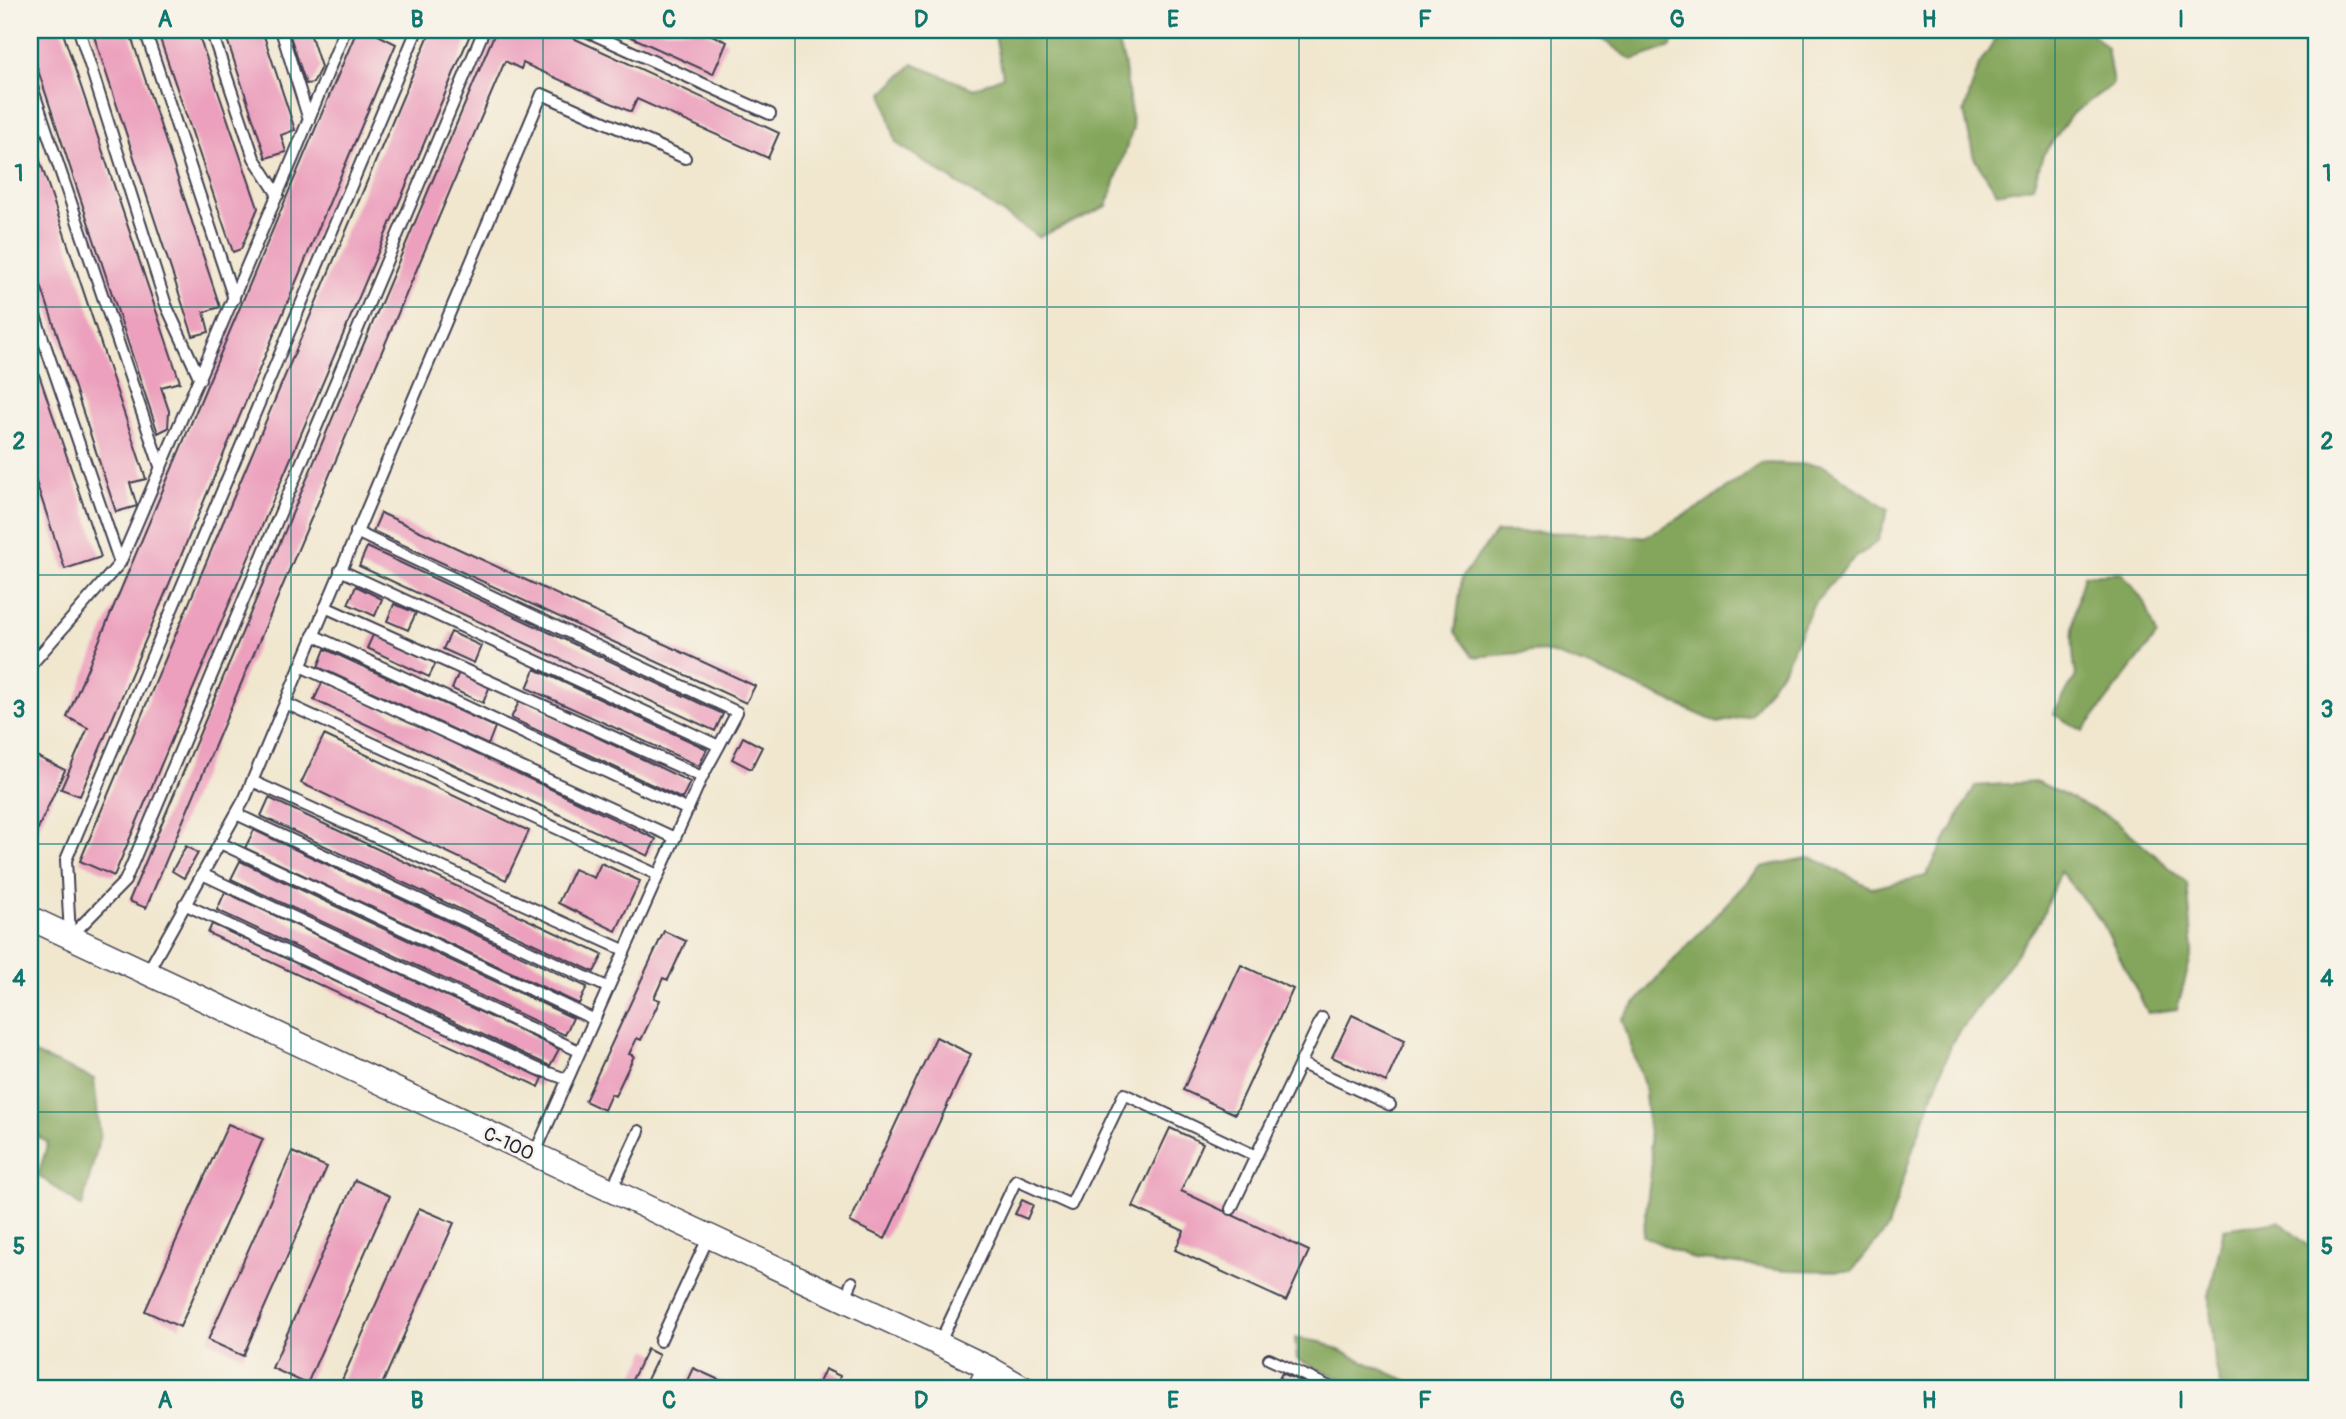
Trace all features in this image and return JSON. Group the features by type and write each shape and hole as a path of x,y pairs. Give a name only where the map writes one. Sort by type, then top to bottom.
{"street":[{"name":"С-100","path":"30,918 709,1236 848,1291 939,1344 1025,1389"},
{"path":"978,1389 989,1368"}],"lane":[{"path":"79,30 166,304 200,379"},
{"path":"145,30 234,299"},
{"path":"211,30 254,158 278,195"},
{"path":"281,30 309,120"},
{"path":"30,666 120,562 278,195 345,30"},
{"path":"70,937 66,860 417,30"},
{"path":"70,937 125,881 484,30"},
{"path":"584,30 770,114"},
{"path":"30,81 161,469"},
{"path":"147,973 252,781 542,94 685,158"},
{"path":"30,301 120,562"},
{"path":"356,532 737,712 702,777 534,1155"},
{"path":"340,570 719,746"},
{"path":"325,607 702,777"},
{"path":"313,635 688,810"},
{"path":"300,666 675,838"},
{"path":"285,703 658,875"},
{"path":"252,781 624,950"},
{"path":"236,814 607,988"},
{"path":"220,843 593,1019"},
{"path":"202,874 579,1051"},
{"path":"184,904 538,1069 566,1079"},
{"path":"1231,1209 1322,1018"},
{"path":"1300,1063 1390,1105"},
{"path":"939,1344 1016,1180 1071,1205 1124,1094 1256,1156"},
{"path":"611,1191 639,1131"},
{"path":"660,1341 709,1236"},
{"path":"1269,1359 1334,1389"}],"green space":[{"path":"994,30 1112,30 1124,61 1133,128 1107,206 1039,237 896,143 883,93 913,64 974,89 1003,76"},
{"path":"1597,30 1674,30 1671,47 1632,60 1596,35"},
{"path":"2002,30 2088,30 2107,48 2113,84 2072,114 2043,155 2033,186 1997,193 1974,158 1964,112 1979,65"},
{"path":"1761,463 1822,465 1888,509 1878,541 1849,563 1813,605 1785,666 1751,715 1718,723 1605,672 1544,651 1473,657 1455,632 1462,577 1496,532 1645,537 1705,504"},
{"path":"2122,573 2145,603 2157,635 2083,731 2053,714 2076,676 2073,636 2080,589 2084,575"},
{"path":"2038,782 2115,820 2187,883 2193,950 2177,1009 2148,1013 2102,922 2060,871 2040,921 1952,1042 1888,1228 1852,1271 1787,1270 1694,1259 1643,1236 1652,1162 1644,1085 1622,1019 1657,978 1761,867 1811,857 1872,888 1926,876 1975,786"},
{"path":"30,1052 94,1079 100,1136 82,1207 38,1175 48,1143 30,1131"},
{"path":"2279,1221 2316,1253 2316,1389 2221,1389 2215,1363 2209,1296 2224,1229"},
{"path":"1295,1338 1321,1342 1425,1389 1362,1389 1297,1359"}],"building":[{"path":"30,30 62,30 180,382 161,387 169,411 168,428 158,433 30,46"},
{"path":"92,30 129,30 220,307 204,312 209,332 193,336"},
{"path":"157,30 197,30 258,208 241,249 233,252"},
{"path":"224,30 262,30 295,130 281,135 286,152 266,158"},
{"path":"288,30 309,30 321,67 313,83 306,84"},
{"path":"357,30 380,30 378,35 396,44 80,796 61,789 88,728 67,717"},
{"path":"431,30 472,30 114,876 80,861"},
{"path":"496,30 556,30 779,133 768,158 637,99 631,112 523,63 521,69 505,61 146,908 129,901"},
{"path":"616,30 701,30 727,42 713,74"},
{"path":"30,131 146,479 130,483 137,506 116,512 30,252"},
{"path":"30,348 101,557 65,569 30,464"},
{"path":"381,513 755,686 746,703 373,531"},
{"path":"367,547 723,714 715,731 359,566"},
{"path":"356,586 382,599 375,616 348,604"},
{"path":"394,604 416,613 408,630 387,621"},
{"path":"451,632 481,646 474,663 443,649"},
{"path":"374,633 436,663 429,677 367,648"},
{"path":"325,649 495,727 488,745 318,667"},
{"path":"535,669 707,749 699,766 527,688"},
{"path":"459,672 490,686 483,703 452,689"},
{"path":"323,681 656,839 648,856 314,700"},
{"path":"520,700 690,782 682,799 511,718"},
{"path":"324,735 529,831 506,880 301,783"},
{"path":"743,737 762,747 751,769 732,759"},
{"path":"30,753 65,770 30,846"},
{"path":"269,798 603,955 594,972 261,816"},
{"path":"254,830 587,987 579,1004 245,848"},
{"path":"186,846 198,853 184,878 172,871"},
{"path":"240,861 573,1018 565,1035 231,879"},
{"path":"601,863 640,881 616,931 558,903 574,869 594,878"},
{"path":"225,892 559,1049 550,1066 217,910"},
{"path":"212,924 543,1078 539,1087 208,933"},
{"path":"664,931 686,941 668,980 663,978 654,998 660,1000 641,1040 637,1038 629,1054 634,1056 615,1096 611,1094 604,1110 585,1101"},
{"path":"1241,965 1293,989 1235,1114 1183,1090"},
{"path":"1352,1015 1405,1040 1386,1082 1332,1057"},
{"path":"936,1037 971,1054 885,1239 850,1222"},
{"path":"228,1124 263,1139 180,1327 145,1311"},
{"path":"1170,1128 1203,1143 1181,1191 1309,1251 1286,1301 1175,1250 1184,1231 1133,1207"},
{"path":"292,1152 327,1167 243,1356 208,1340"},
{"path":"355,1180 390,1196 307,1384 272,1368"},
{"path":"1022,1200 1033,1205 1027,1219 1015,1214"},
{"path":"419,1208 454,1223 380,1389 338,1389"},
{"path":"647,1349 659,1355 644,1386 632,1380"},
{"path":"693,1368 739,1389 683,1389"},
{"path":"825,1369 840,1376 838,1383 850,1389 817,1387"},
{"path":"1282,1373 1318,1389 1274,1389"}]}
